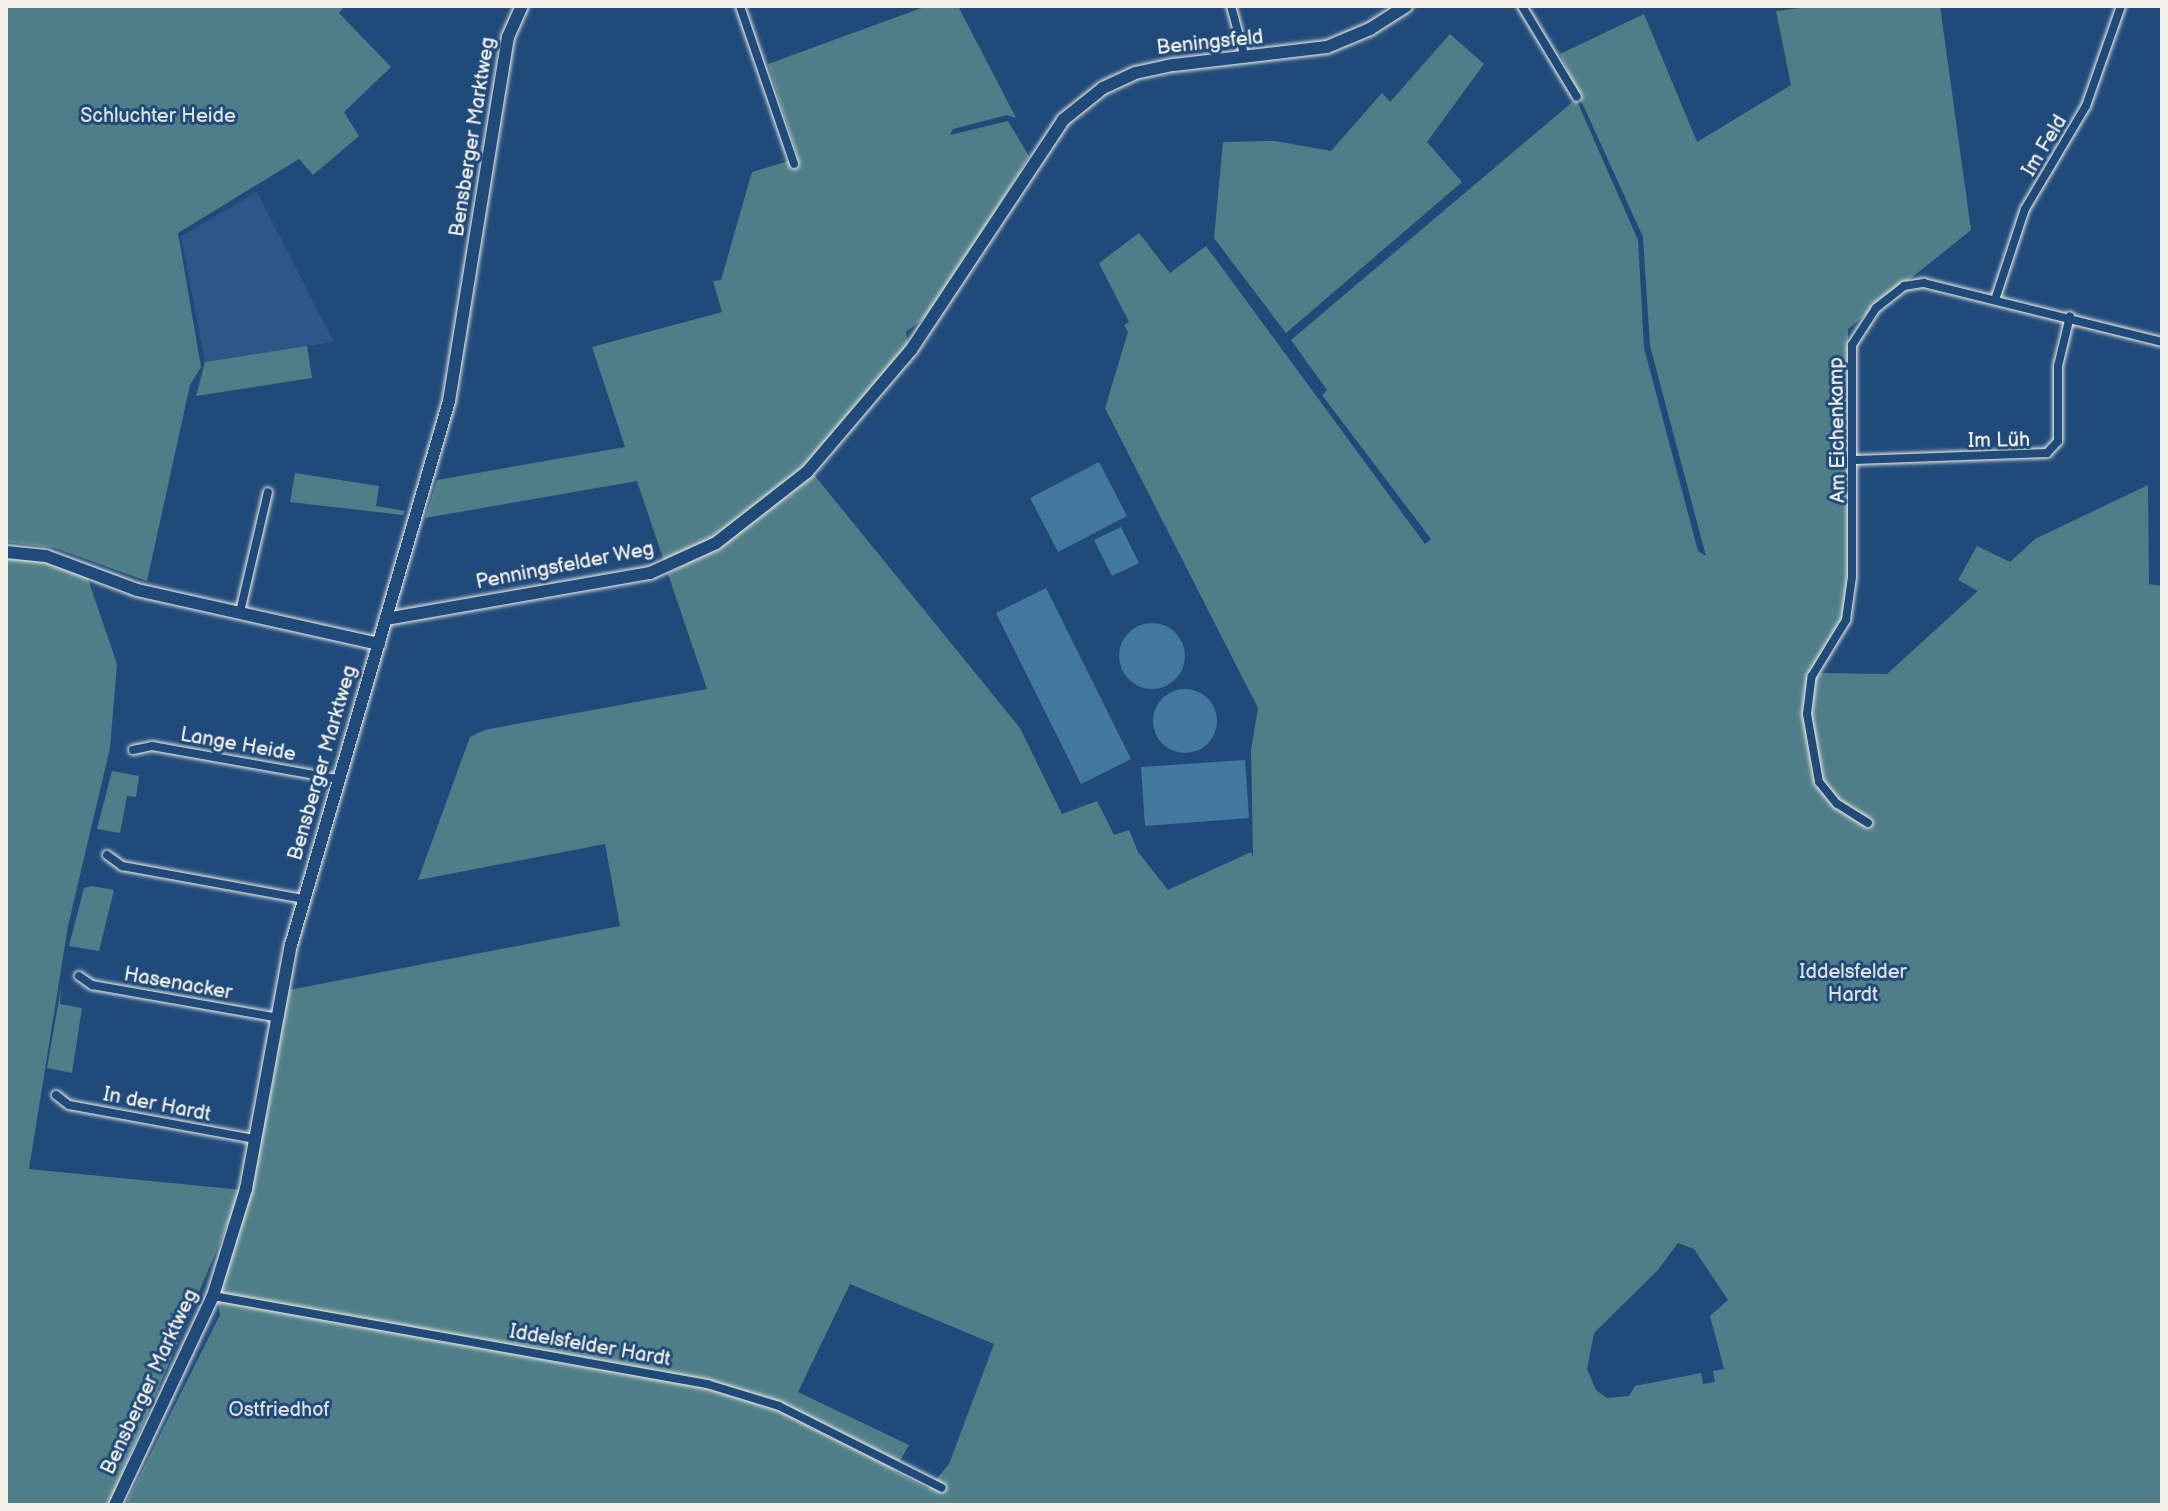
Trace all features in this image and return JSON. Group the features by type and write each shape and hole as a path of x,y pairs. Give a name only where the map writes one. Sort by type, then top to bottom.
{"street":[{"path":"740,6 794,164"},
{"path":"1231,6 1245,58"},
{"name":"Beningsfeld","path":"937,316 1063,120 1103,88 1135,73 1327,47 1406,6"},
{"path":"1522,6 1577,97"},
{"name":"Im Feld","path":"1995,300 2025,209 2086,106 2119,7"},
{"name":"Bensberger Marktweg","path":"115,1505 213,1296 246,1189 274,1017 304,899 458,358 502,71 519,11"},
{"name":"Am Eichenkamp","path":"1868,823 1837,804 1819,782 1807,714 1812,676 1846,620 1855,536 1852,345 1876,308 1904,286 1924,283 2070,316 2162,342"},
{"name":"Penningsfelder Weg","path":"386,619 650,573 716,543 807,472 937,316"},
{"name":"Im Lüh","path":"1855,460 2047,453 2058,441 2058,366 2070,316"},
{"path":"240,612 268,492"},
{"path":"6,552 46,556 137,590 379,644"},
{"name":"Lange Heide","path":"133,750 152,746 338,779"},
{"path":"107,855 122,866 304,899"},
{"name":"Hasenacker","path":"79,976 92,985 274,1017"},
{"name":"In der Hardt","path":"56,1095 69,1105 255,1139"},
{"name":"Iddelsfelder Hardt","path":"213,1296 707,1384 779,1406 942,1488"}],"shaded area":[{"path":"257,192 334,342 205,362 181,236"},
{"path":"1099,462 1127,516 1058,552 1030,498"},
{"path":"1121,527 1139,563 1112,576 1094,540"},
{"path":"1046,588 1131,759 1081,784 996,613"},
{"path":"1152,623 1175,633 1185,656 1175,679 1152,689 1129,679 1119,656 1129,633"},
{"path":"1179,689 1191,689 1208,698 1215,709 1215,733 1208,744 1191,753 1179,753 1167,748 1158,739 1153,727 1153,715 1158,703 1167,694"},
{"path":"1245,760 1249,818 1145,826 1141,767"}],"green space":[{"name":"Schluchter Heide","path":"6,6 345,6 339,13 391,67 344,112 359,136 313,175 299,159 178,233 201,367 190,385 147,581 55,548 6,542"},
{"path":"927,6 958,6 1016,118 1007,115 953,129 950,135 1008,121 1029,156 936,309 906,332 908,346 807,464 712,540 665,564 637,481 425,518 437,480 625,447 592,347 722,312 713,281 721,280 752,172 798,158 768,64"},
{"name":"Iddelsfelder Hardt","path":"1817,6 1940,6 1971,230 1848,329 1849,590 1839,640 1819,673 1887,674 1978,591 1958,580 1977,546 2010,562 2035,539 2148,485 2149,584 2162,586 2162,1505 125,1505 220,1315 217,1294 268,1108 289,990 620,926 605,844 418,880 470,737 484,730 707,689 668,574 705,554 811,471 1020,728 1062,814 1097,801 1114,835 1129,830 1138,852 1168,890 1251,852 1253,857 1251,750 1258,708 1105,408 1128,332 1124,325 1129,322 1099,263 1139,233 1170,273 1206,246 1425,544 1431,539 1322,395 1327,390 1291,340 1576,99 1638,240 1644,348 1698,551 1706,556 1650,346 1643,237 1560,54 1644,14 1697,142 1791,85 1776,11","holes":["1678,1243 1694,1249 1728,1300 1710,1316 1724,1369 1713,1371 1715,1382 1703,1384 1701,1373 1635,1386 1629,1396 1607,1398 1596,1390 1587,1369 1594,1333 1657,1271","850,1284 994,1344 949,1464 928,1489 894,1471 909,1445 798,1392"]},
{"path":"1450,34 1484,64 1427,142 1462,182 1286,333 1214,238 1223,142 1275,141 1331,151 1382,93 1390,102"},
{"path":"307,346 312,378 196,396 205,362"},
{"path":"295,473 379,486 376,506 405,511 403,515 290,502"},
{"path":"6,557 53,564 87,576 117,664 110,748 68,926 29,1169 242,1190 109,1505 6,1505"},
{"path":"112,771 139,776 136,797 127,796 120,833 97,829"},
{"path":"92,886 114,890 99,951 69,946 84,888"},
{"path":"61,988 60,1004 82,1008 72,1073 47,1068"}],"park label":[{"name":"Ostfriedhof","path":"279,1410"}]}
